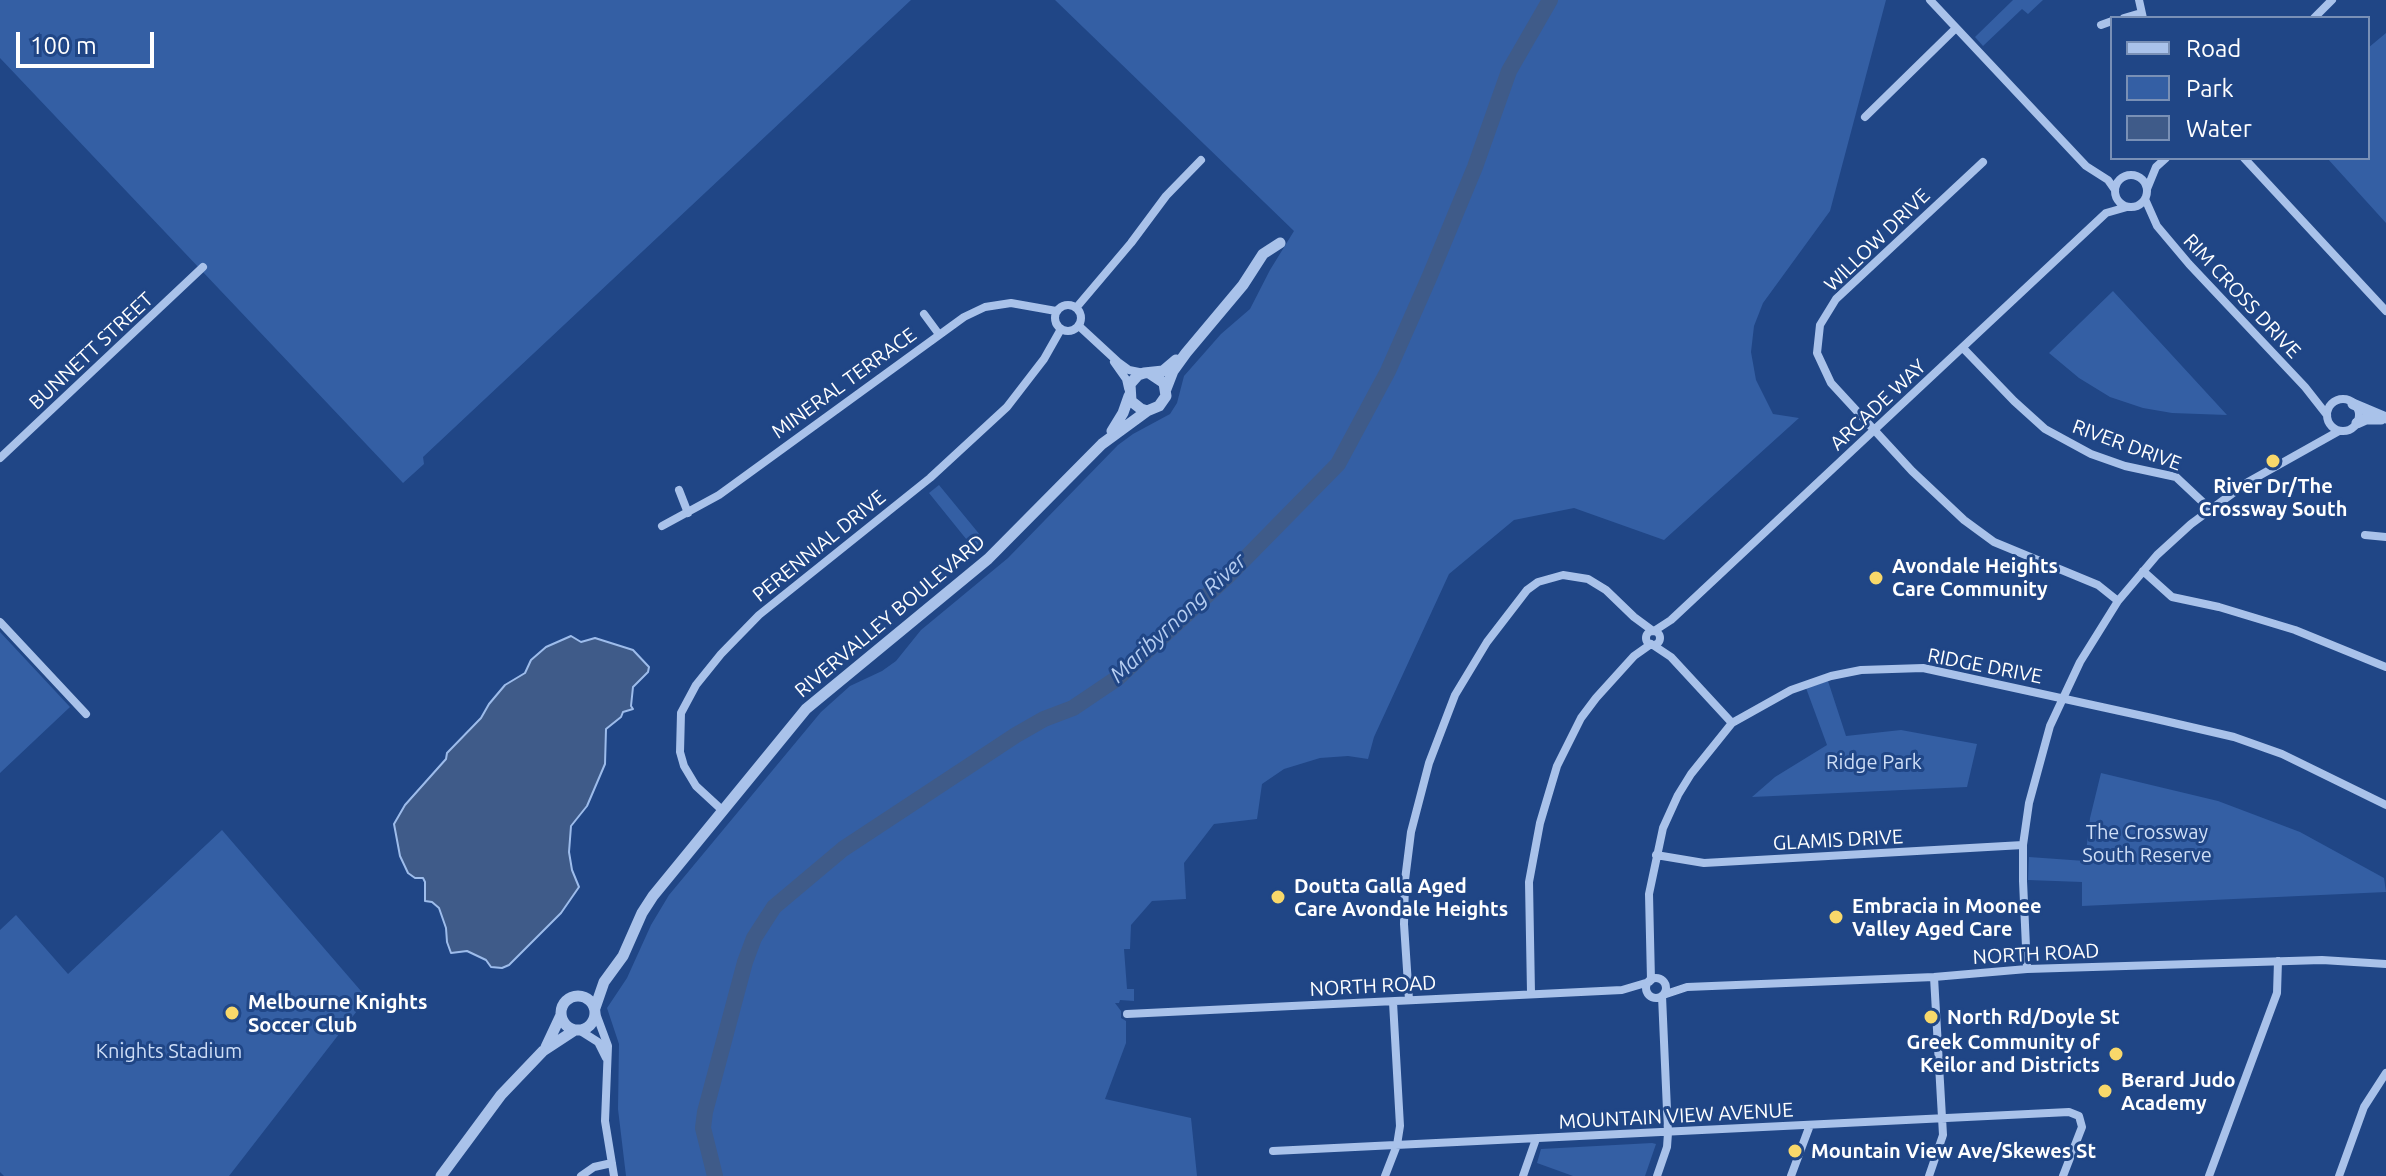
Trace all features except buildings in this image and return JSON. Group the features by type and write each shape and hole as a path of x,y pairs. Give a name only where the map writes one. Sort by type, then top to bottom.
{"street":[{"path":"1930,0 2086,166 2102,176 2120,203 2130,207 2146,194 2156,167"},
{"path":"2139,0 2142,16"},
{"path":"2316,16 2332,0"},
{"path":"2101,25 2110,22"},
{"path":"1865,117 1956,28"},
{"path":"1076,308 1166,196 1201,160"},
{"path":"2115,192 2118,182 2156,167 2164,160"},
{"path":"2246,160 2386,311"},
{"name":"WILLOW DRIVE","path":"1983,162 1836,299 1820,325 1817,353 1824,372 1874,431 1942,501 1994,542 2098,585 2118,601"},
{"path":"2102,176 2129,176 2142,180 2146,194"},
{"name":"ARCADE WAY","path":"1531,993 1529,882 1540,823 1557,766 1581,718 1634,656 1671,620 2106,213 2115,192"},
{"name":"RIM CROSS DRIVE","path":"2146,194 2157,226"},
{"name":"ARCADE WAY","path":"2106,213 2130,207"},
{"name":"RIM CROSS DRIVE","path":"2130,207 2157,226 2305,387 2327,417"},
{"path":"1106,351 1126,379 1135,406 1147,411 1154,410 1164,402 1173,371 1186,353 1243,285 1263,254 1280,243"},
{"name":"BUNNETT STREET","path":"2,453 203,267"},
{"name":"MINERAL TERRACE","path":"662,526 719,495 938,333 985,307 1011,303 1056,311"},
{"path":"1063,305 1076,308 1081,316 1079,326 1070,331 1061,329 1055,321 1056,311 1063,305"},
{"path":"924,314 938,333"},
{"path":"1079,326 1129,370 1160,378 1166,389"},
{"name":"PERENNIAL DRIVE","path":"722,810 696,786 680,752 681,713 696,685 759,615 930,478 1007,407 1037,369 1061,329"},
{"name":"RIVER DRIVE","path":"1963,348 2045,429 2091,454 2125,466 2176,477 2209,508"},
{"path":"1129,393 1133,379 1146,373 1163,371 1186,353"},
{"name":"RIM CROSS DRIVE","path":"2305,387 2327,399 2338,400"},
{"name":"RIVERVALLEY BOULEVARD","path":"1102,444 1123,413 1129,393"},
{"path":"2317,444 2330,405 2338,400 2386,418"},
{"path":"2353,404 2358,413 2357,423"},
{"name":"RIVERVALLEY BOULEVARD","path":"595,1010 604,982 623,956 653,896 806,709 988,559 1102,444 1147,411"},
{"path":"2327,417 2339,431"},
{"path":"2027,969 2023,845 2038,764 2061,698 2118,601 2143,571 2209,508 2326,436 2349,430 2357,423 2370,419 2386,418"},
{"path":"679,490 688,513"},
{"path":"2365,535 2386,537"},
{"path":"2143,571 2172,597 2219,607 2295,630 2336,644 2386,667"},
{"path":"1409,1000 1404,924 1405,880 1411,832 1429,763 1455,695 1502,620 1527,590 1552,576 1563,575 1588,579 1606,590 1732,723"},
{"path":"0,622 86,714"},
{"name":"RIDGE DRIVE","path":"1657,1176 1667,1147 1668,1133 1662,1020 1666,987 1653,985 1649,894 1663,828 1691,774 1732,723 1791,690 1861,670 1923,668 2234,737 2282,754 2386,805"},
{"name":"GLAMIS DRIVE","path":"1656,855 1704,863 2023,845"},
{"name":"NORTH ROAD","path":"1127,1014 1622,990 1653,985 1687,987 1934,977 2027,969 2322,960 2386,964"},
{"path":"2209,1176 2277,993 2278,961"},
{"path":"1929,1176 1943,1135 1934,977"},
{"path":"543,1051 564,1004 604,982"},
{"path":"1653,985 1662,1020"},
{"name":"NORTH ROAD","path":"1653,985 1663,996 1687,987"},
{"path":"573,997 584,997 595,1010 608,1046 605,1121 614,1176"},
{"path":"1385,1176 1397,1145 1400,1126 1393,1002"},
{"path":"441,1176 498,1099 543,1051 592,1024 595,1010"},
{"path":"561,1015 566,1025 598,1042 606,1059"},
{"path":"2339,1176 2364,1107 2386,1073"},
{"name":"MOUNTAIN VIEW AVENUE","path":"1273,1151 2069,1112 2079,1116 2082,1127 2063,1176"},
{"path":"1791,1176 1810,1125"},
{"path":"1523,1176 1536,1139"},
{"path":"581,1176 594,1167 612,1163"}],"green space":[{"path":"0,0 911,0 423,457 424,464 403,483 0,58"},
{"path":"1055,0 1886,0 1830,211 1763,303 1754,326 1751,352 1756,380 1773,414 1799,418 1664,540 1574,508 1514,520 1449,574 1374,737 1368,759 1348,756 1320,758 1284,769 1262,784 1257,819 1214,824 1184,863 1186,899 1152,901 1131,925 1130,949 1124,949 1127,989 1134,989 1134,1001 1120,1000 1115,1003 1121,1011 1121,1018 1126,1021 1126,1043 1105,1099 1191,1118 1197,1176 626,1176 618,1109 619,1044 607,1008 627,978 651,925 669,895 821,712 850,686 896,661 921,630 1008,558 1118,445 1170,414 1177,403 1184,376 1221,334 1250,309 1294,231"},
{"path":"2013,0 2043,0 2028,14 2022,9 1983,46 1975,37"},
{"path":"2386,33 2386,223 2329,160 2370,160 2370,46"},
{"path":"2113,291 2227,415 2172,413 2143,408 2110,397 2079,378 2049,353"},
{"path":"939,485 985,541 975,550 929,493"},
{"path":"0,632 70,707 0,773"},
{"name":"Ridge Park","path":"1828,681 1846,736 1901,730 1977,744 1967,787 1752,797 1775,777 1827,745 1806,688"},
{"name":"The Crossway South Reserve","path":"2101,773 2218,801 2300,832 2384,878 2386,892 2082,906 2082,882 2028,880 2029,857 2085,861 2090,818"},
{"name":"Knights Stadium","path":"222,830 367,998 229,1176 4,1176 0,1172 0,930 16,915 68,974"},
{"path":"1656,1144 1645,1176 1573,1176 1537,1163 1541,1149"}],"water":[{"path":"571,636 581,642 595,638 633,650 649,667 648,672 633,687 633,709 623,712 606,729 605,764 587,806 571,826 569,852 579,887 561,913 509,965 491,967 486,960 467,951 451,953 439,908 425,901 423,878 415,878 408,873 400,856 394,824 405,805 446,759 447,753 481,718 505,685 525,673 531,660 546,647"}],"waterway":[{"name":"Maribyrnong River","path":"715,1176 703,1128 705,1112 745,962 754,938 774,907 843,849 1016,735 1044,719 1073,708 1119,677 1227,577 1338,464 1388,371 1429,278 1475,167 1509,71 1550,0"}],"place":[{"name":"River Dr/The Crossway South","path":"2273,461"},
{"name":"Avondale Heights Care Community","path":"1876,578"},
{"name":"Doutta Galla Aged Care Avondale Heights","path":"1278,897"},
{"name":"Embracia in Moonee Valley Aged Care","path":"1836,917"},
{"name":"Melbourne Knights Soccer Club","path":"232,1013"},
{"name":"North Rd/Doyle St","path":"1931,1017"},
{"name":"Greek Community of Keilor and Districts","path":"2116,1054"},
{"name":"Berard Judo Academy","path":"2105,1091"},
{"name":"Mountain View Ave/Skewes St","path":"1795,1151"}]}
